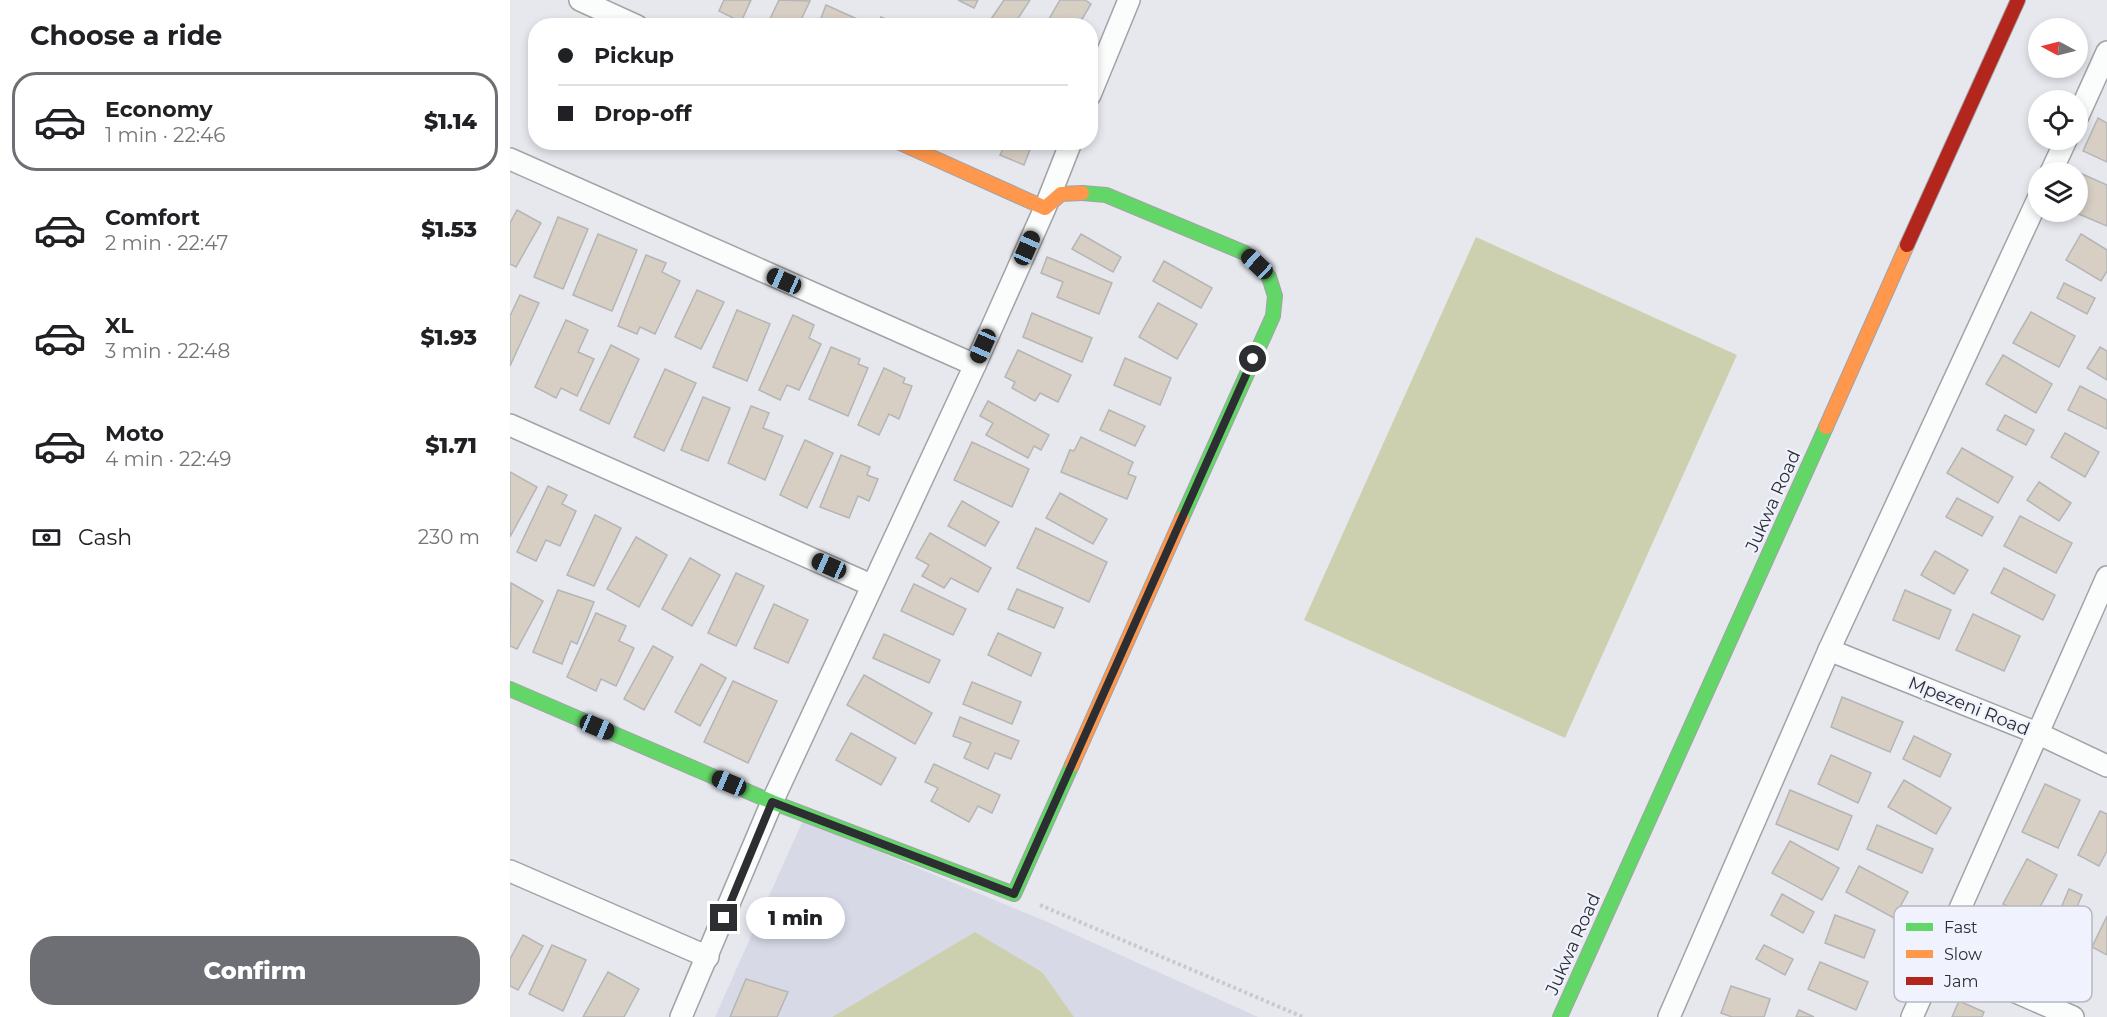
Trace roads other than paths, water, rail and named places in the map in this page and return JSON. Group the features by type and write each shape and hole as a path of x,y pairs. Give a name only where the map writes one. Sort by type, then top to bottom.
{"street":[{"path":"580,0 619,18"},
{"path":"1098,76 1129,0"},
{"name":"Jukwa Road","path":"1560,1017 2018,0"},
{"path":"2088,94 2107,52"},
{"path":"916,150 1045,208"},
{"path":"681,1017 772,802 975,365 1045,208 1068,150"},
{"path":"510,159 975,365"},
{"path":"510,689 772,802 1014,894 1273,316 1275,296 1269,277 1245,252 1106,195 1091,192 1061,194 1045,208"},
{"path":"1669,1017 1829,650 2028,222"},
{"path":"510,425 871,585"},
{"path":"1961,906 2107,577"},
{"name":"Mpezeni Road","path":"1829,650 2037,733 2107,766"},
{"path":"510,871 708,957"},
{"path":"1912,1017 1919,1002"},
{"path":"2039,1002 2073,1017"}]}
